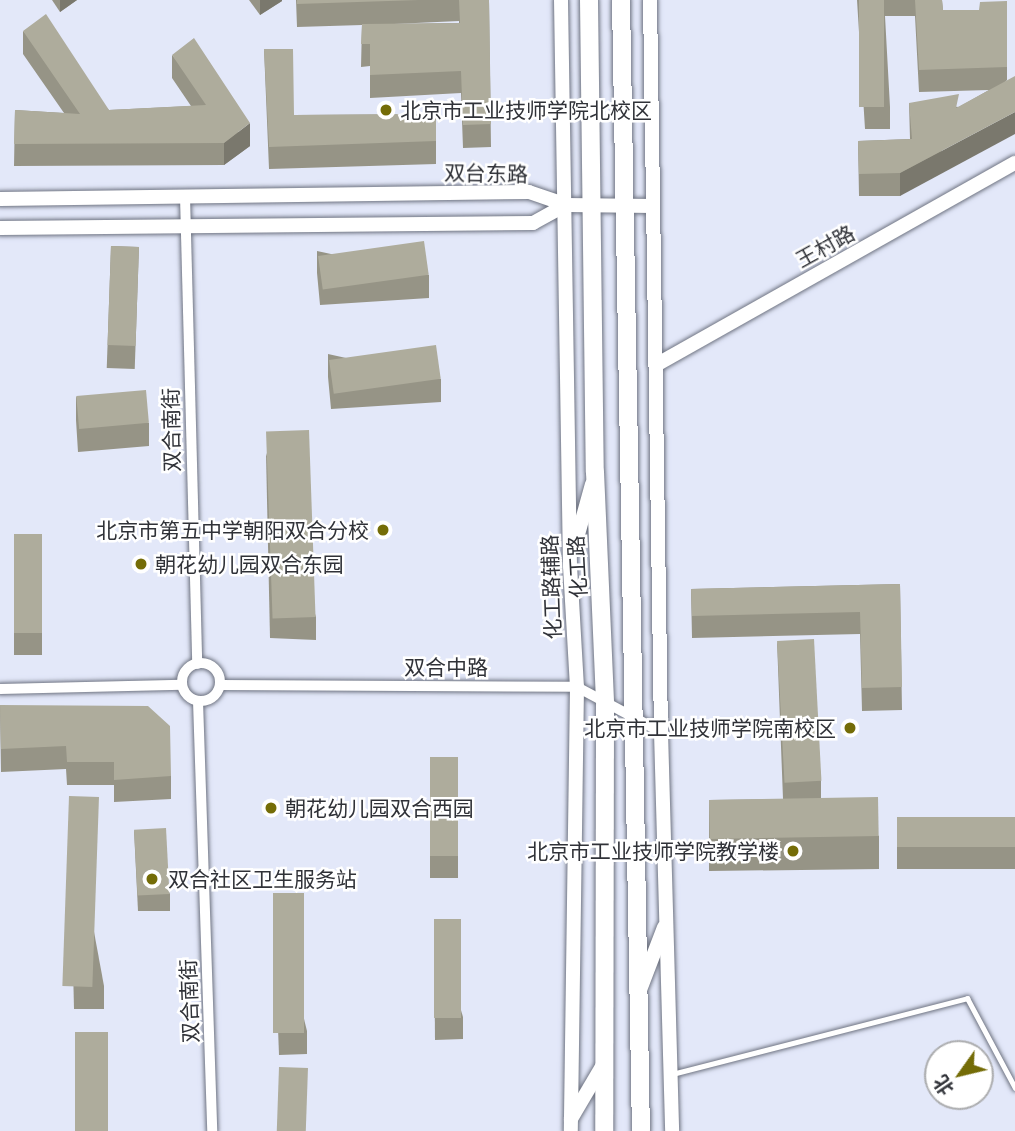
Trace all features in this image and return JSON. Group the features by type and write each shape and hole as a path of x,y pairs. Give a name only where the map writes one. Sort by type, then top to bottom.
{"main road":[{"name":"化工路","path":"589,0 595,472 606,705 604,1131"},
{"path":"621,0 641,1131"}],"street":[{"path":"650,0 661,732 672,1131"},
{"name":"化工路辅路","path":"562,3 570,566 577,687 571,1125"},
{"name":"王村路","path":"656,365 1015,163"},
{"name":"双台东路","path":"0,199 529,192 566,205"},
{"name":"双合南街","path":"184,196 197,664"},
{"path":"0,228 533,223 566,205 653,206"},
{"path":"570,566 595,472"},
{"path":"197,664 214,668 220,685 215,696 198,701 188,696 182,685 187,669 197,664"},
{"path":"0,689 182,685"},
{"name":"双合中路","path":"220,685 577,687"},
{"path":"577,687 634,721 661,732"},
{"name":"双合南街","path":"198,701 212,1131"},
{"path":"639,995 667,919"},
{"path":"571,1125 604,1063"}],"lane":[{"path":"671,1074 967,998 1015,1088"}],"building":[{"path":"297,0 419,0 297,4"},
{"path":"459,0 489,0 491,124 463,125 461,71 370,75 370,44 361,44 362,24 460,23"},
{"path":"859,0 884,0 884,107 859,107"},
{"path":"915,0 942,0 943,10 979,10 980,2 1007,1 1007,67 919,70"},
{"path":"46,14 109,110 206,105 172,55 194,38 250,123 224,143 14,144 15,110 80,114 23,31"},
{"path":"264,49 293,49 294,115 436,114 436,141 269,147"},
{"path":"1015,76 1015,112 900,173 859,174 858,141 912,139 909,103 959,94 956,108"},
{"path":"424,241 429,275 323,290 318,256"},
{"path":"111,246 139,247 136,346 108,345"},
{"path":"436,345 441,379 334,394 329,360"},
{"path":"146,390 149,423 79,429 76,396"},
{"path":"309,430 316,617 273,618 266,432"},
{"path":"14,534 42,534 42,633 14,633"},
{"path":"900,584 902,687 862,688 860,612 692,616 691,589"},
{"path":"814,639 821,781 784,783 777,641"},
{"path":"0,705 148,706 170,726 171,776 114,780 114,762 67,762 66,746 1,749"},
{"path":"430,757 458,757 458,856 430,856"},
{"path":"69,796 99,797 92,987 62,986"},
{"path":"878,797 879,836 710,839 709,800"},
{"path":"897,817 1015,817 1015,847 897,847"},
{"name":"双合社区卫生服务站","path":"166,828 169,894 137,896 134,830"},
{"path":"273,893 304,893 304,1033 273,1033"},
{"path":"434,919 461,919 461,1018 434,1018"},
{"path":"75,1032 108,1032 108,1131 75,1131"},
{"path":"279,1067 308,1068 306,1131 277,1131"}],"place":[{"name":"北京市工业技师学院北校区","path":"386,110"},
{"name":"北京市第五中学朝阳双合分校","path":"383,530"},
{"name":"朝花幼儿园双合东园","path":"141,564"},
{"name":"北京市工业技师学院南校区","path":"850,728"},
{"name":"朝花幼儿园双合西园","path":"271,808"},
{"name":"北京市工业技师学院教学楼","path":"793,851"},
{"name":"双合社区卫生服务站","path":"152,879"}]}
